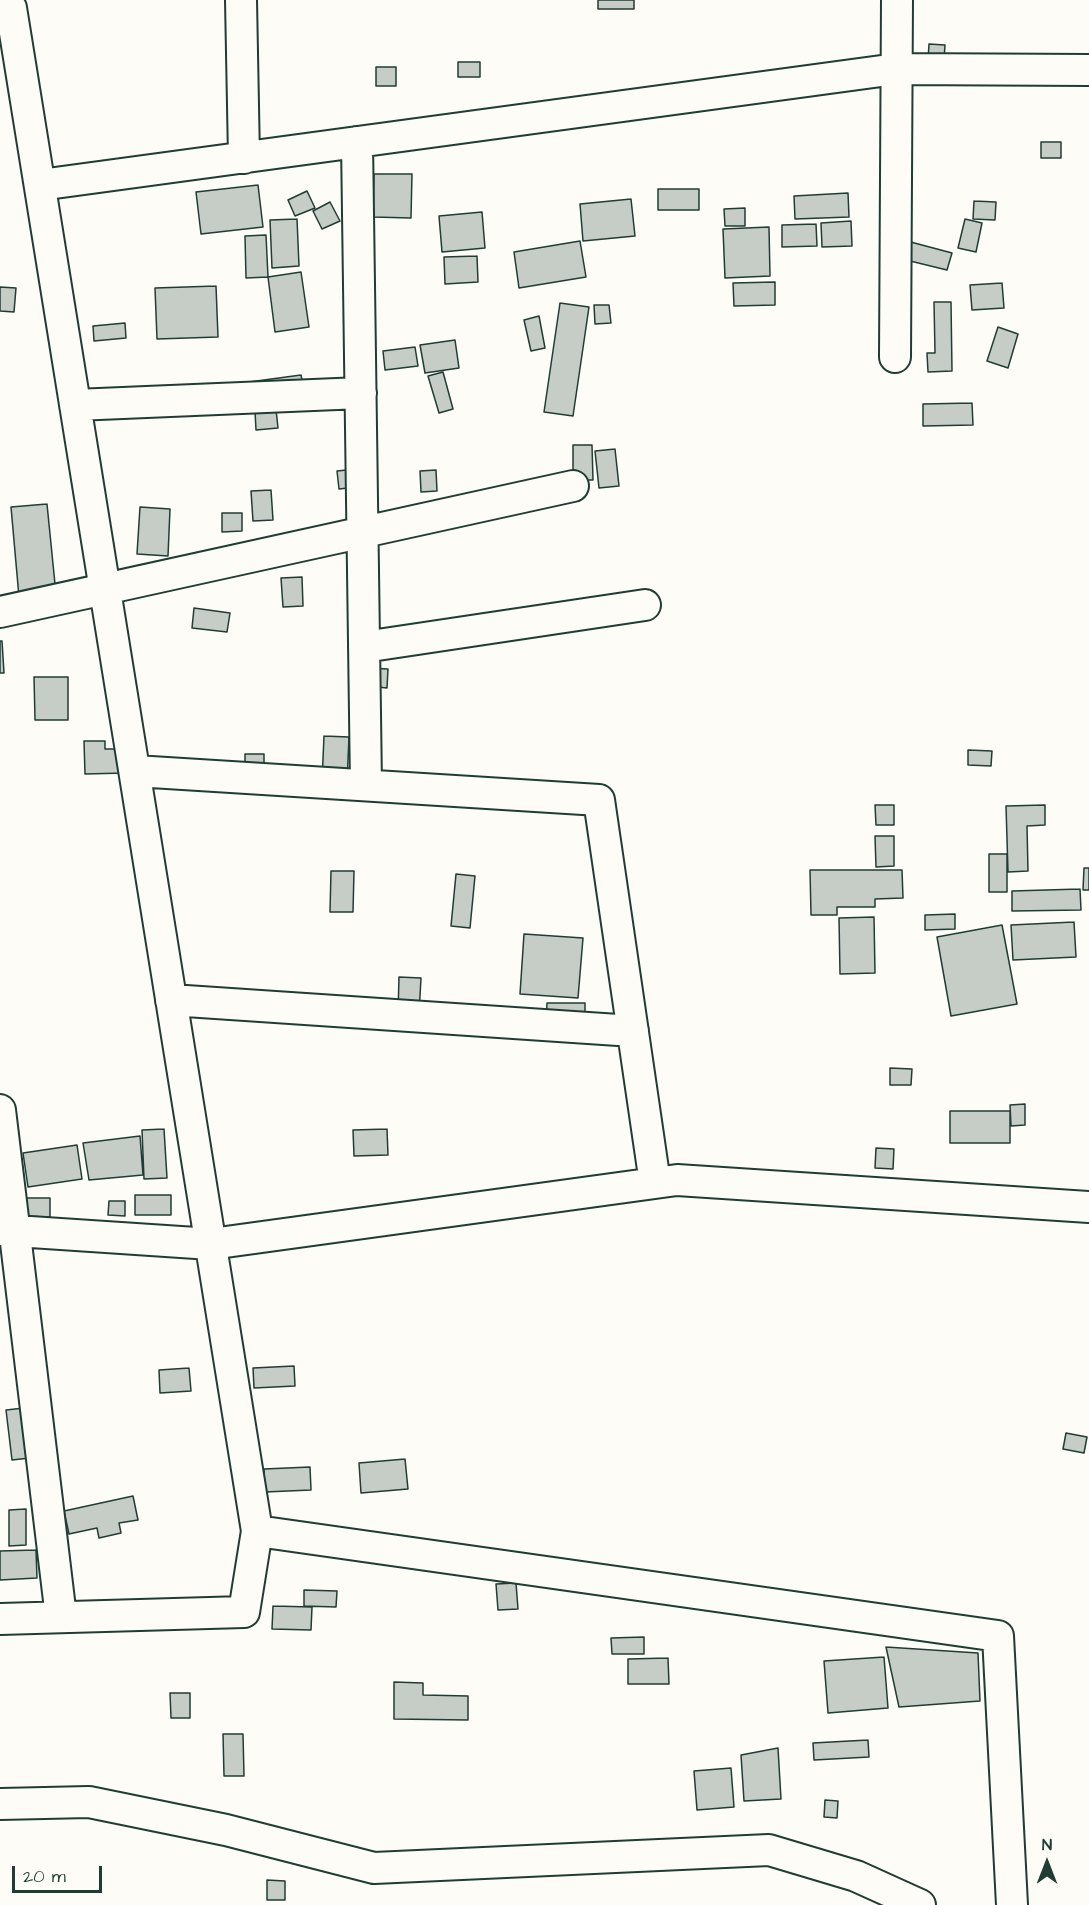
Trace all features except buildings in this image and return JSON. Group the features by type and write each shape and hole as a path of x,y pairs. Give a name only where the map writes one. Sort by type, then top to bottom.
{"street":[{"path":"241,0 244,158"},
{"path":"895,357 897,0"},
{"path":"0,9 11,8 257,1532 244,1612 0,1619"},
{"path":"40,185 896,69 1089,70"},
{"path":"357,142 366,785"},
{"path":"75,405 361,393"},
{"path":"0,612 573,486"},
{"path":"364,647 645,605"},
{"path":"135,771 599,800 655,1183"},
{"path":"171,1000 633,1031"},
{"path":"0,1110 7,1230 61,1617"},
{"path":"7,1230 211,1244 677,1180 1089,1207"},
{"path":"257,1532 998,1636 1012,1905"},
{"path":"0,1804 89,1802 226,1830 374,1868 770,1850 856,1876 920,1905"}]}
